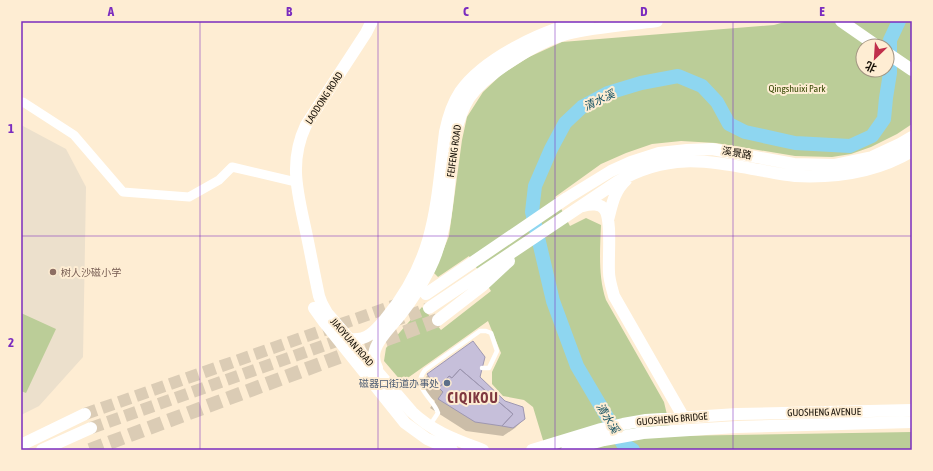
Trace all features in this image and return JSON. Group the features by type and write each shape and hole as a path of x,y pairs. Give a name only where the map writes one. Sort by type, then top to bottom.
{"main road":[{"name":"LAODONG ROAD","path":"292,181 287,163 294,135 300,121 357,36 365,21"},
{"name":"LAODONG ROAD","path":"292,181 300,137 306,125 366,33 372,21"},
{"name":"FEIFENG ROAD","path":"350,339 359,340 374,331 399,301 413,279 421,262 428,245 436,211 448,117 460,92 470,80 490,64 530,40 563,26 588,21"},
{"name":"FEIFENG ROAD","path":"378,371 374,362 375,349 380,340 411,301 431,267 438,248 444,229 458,121 469,99 478,87 514,60 547,42 566,35 584,31 657,21"},
{"path":"841,21 865,38"},
{"path":"895,58 912,70"},
{"name":"溪景路","path":"426,294 567,198 611,171 631,162 659,153 712,149 794,164 834,165 872,157 912,137"},
{"name":"溪景路","path":"531,240 576,209 633,173 661,163 688,161 711,162 794,176 834,176 876,168 912,151"},
{"path":"608,220 620,186 633,173"},
{"name":"JIAOYUAN ROAD","path":"292,181 322,304 327,313 378,371 426,431 452,450"},
{"name":"JIAOYUAN ROAD","path":"292,181 313,306 324,322 405,423 426,431 444,434 483,450"},
{"path":"576,209 590,204 603,207 606,211 608,220 610,283 614,296 684,418"},
{"path":"429,308 531,240"},
{"path":"438,320 482,286 531,240"},
{"name":"GUOSHENG AVENUE","path":"737,414 912,410"},
{"path":"21,445 85,414"},
{"name":"GUOSHENG BRIDGE","path":"535,449 623,424 646,420 737,414"},
{"name":"GUOSHENG AVENUE","path":"737,427 912,422"},
{"name":"GUOSHENG BRIDGE","path":"567,450 611,438 643,433 737,427"},
{"path":"42,450 91,428"}],"street":[{"path":"21,103 23,102 74,135 123,192 190,197 219,180 232,167 292,181"}],"lane":[{"path":"426,431 438,413 421,387 420,376 424,370 450,355 480,332 489,332 497,348 497,354 489,368 482,368"}],"shaded area":[{"name":"树人沙磁小学","path":"21,125 66,149 86,187 83,357 39,406 21,415"}],"green space":[{"name":"Qingshuixi Park","path":"788,21 912,21 912,124 897,134 871,147 851,154 832,157 795,156 716,143 681,141 652,144 601,164 555,197 570,226 586,218 601,225 601,273 603,291 606,300 664,402 672,436 912,432 912,450 546,450 533,407 524,400 503,396 492,384 492,372 501,353 488,321 402,382 384,361 386,348 422,307 441,330 491,291 469,256 438,277 434,273 449,236 462,140 467,117 483,92 502,74 529,57 562,42 774,25"},
{"path":"21,313 56,329 26,393 21,391"}],"building":[{"path":"473,341 485,357 480,377 505,401 523,407 525,419 513,428 502,426 513,414 460,369 452,378 449,376 439,388 427,374"},
{"path":"460,369 513,414 502,426 475,422 438,399 443,392 439,388 449,376 452,378"}],"waterway":[{"name":"清水溪","path":"633,450 623,444 577,366 553,301 532,212 535,186 551,149 565,123 582,107 608,93 641,83 678,76 702,86 717,102 729,124 745,132 795,143 850,146 872,136 884,119 890,73 890,40 899,21"}],"tunnel":[{"path":"85,414 401,303"},
{"path":"392,322 429,308"},
{"path":"90,450 438,320"},
{"path":"91,428 348,337"}],"place":[{"name":"树人沙磁小学","path":"53,272"},
{"name":"磁器口街道办事处","path":"447,383"}],"district":[{"name":"CIQIKOU","path":"473,398"}]}
